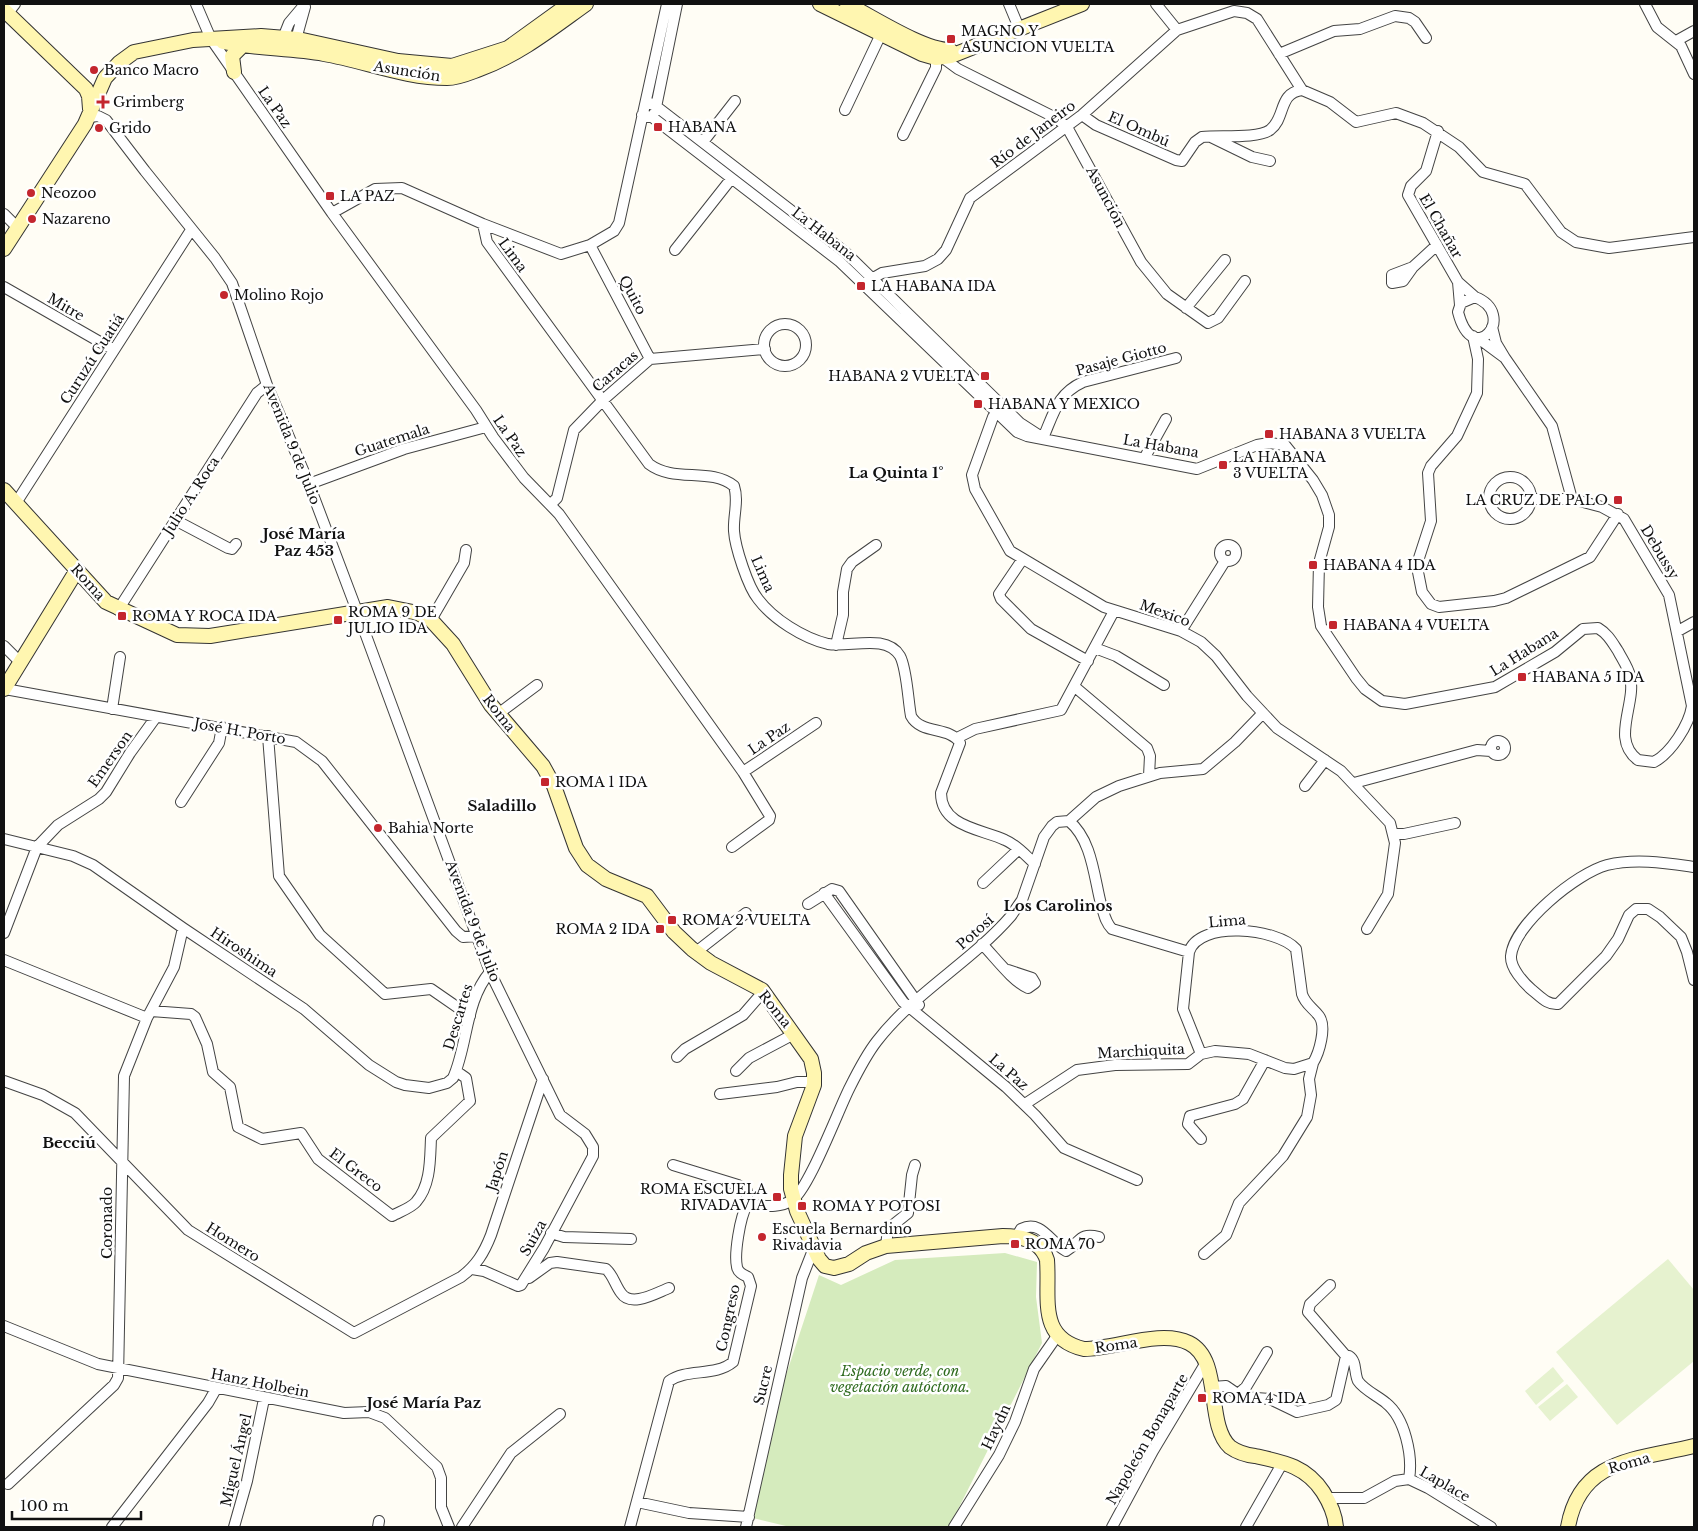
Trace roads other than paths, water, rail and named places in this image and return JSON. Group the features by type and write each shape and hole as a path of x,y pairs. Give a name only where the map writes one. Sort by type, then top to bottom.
{"main road":[{"name":"Asunción","path":"4,249 17,226 89,117 105,78 119,63 134,52 193,40 242,36 398,61 452,66 508,48 569,4"},
{"name":"Asunción","path":"210,39 242,46 288,43 395,71 437,77 458,76 496,62 526,48 586,4"},
{"name":"Asunción","path":"820,4 922,54 940,58"},
{"path":"847,4 920,42 942,50 978,45"},
{"path":"940,58 978,45 1080,4"},
{"path":"9,9 78,80 89,96 89,117"},
{"path":"234,72 232,56 242,46"},
{"path":"78,80 91,83 105,78"},
{"name":"Roma","path":"5,491 21,503 106,602 118,610 167,631 192,637 388,607 404,609 431,620 447,637 498,714 537,758 550,777 576,848 587,865 606,879 647,896 674,932 696,952 711,963 764,992 811,1059 814,1082 795,1136 791,1175 794,1200 813,1250 825,1266 834,1268 849,1264 866,1253 886,1246 1017,1236"},
{"path":"5,689 77,570"},
{"path":"1017,1236 1035,1244 1044,1252 1047,1268 1048,1317 1057,1336"},
{"name":"Roma","path":"1057,1336 1074,1347 1084,1349 1162,1338 1181,1340 1196,1348 1206,1364 1221,1431 1231,1448 1248,1455 1283,1462 1303,1470 1326,1498 1334,1514 1336,1527"},
{"name":"Roma","path":"1568,1527 1578,1494 1589,1481 1603,1470 1694,1446"}],"street":[{"name":"La Paz","path":"196,4 210,39 332,213 524,478 551,504 743,772 816,723"},
{"path":"288,43 301,20 306,4"},
{"path":"288,43 289,23 306,4"},
{"path":"647,116 646,101 667,4"},
{"path":"332,213 376,190 393,187 409,190 483,224 561,254 590,245 614,231 620,223 639,135 647,116 657,107 678,4"},
{"path":"1008,4 1019,28"},
{"path":"1156,4 1177,30"},
{"path":"1645,4 1657,27 1676,41 1684,52 1694,74"},
{"path":"1235,7 1257,19 1302,90 1330,102 1356,122 1396,113 1415,119 1438,131 1459,147 1483,172 1525,184 1561,232 1576,242 1609,248 1694,237"},
{"name":"Río de Janeiro","path":"865,284 882,272 925,266 938,259 946,250 970,198 1082,115 1177,30 1235,7"},
{"path":"1279,54 1334,31 1360,29 1395,16 1409,18 1415,22 1426,38"},
{"path":"1676,41 1694,31"},
{"path":"844,110 881,34"},
{"path":"903,135 940,58"},
{"name":"Asunción","path":"940,58 958,69 1056,118 1067,127 1136,256 1167,294 1204,322 1213,321 1245,281"},
{"path":"1210,136 1266,132 1275,125 1289,94 1302,90"},
{"path":"646,101 657,107 845,252 873,277 1000,410"},
{"path":"703,142 735,101"},
{"name":"El Ombú","path":"1082,115 1096,125 1176,160 1185,159 1198,140 1210,136"},
{"name":"Avenida 9 de Julio","path":"89,117 98,116 106,120 215,258 232,283 267,385 309,484 490,972 560,1115 589,1140 593,1146 593,1156"},
{"name":"La Habana","path":"647,116 839,261 1000,410 1017,432 1198,469 1263,444 1278,443 1291,450 1322,495 1329,515 1330,527 1319,563 1318,607 1321,626 1365,689 1382,701 1406,704 1495,687 1555,652 1583,629 1598,628 1610,638 1630,675 1631,693 1625,729 1626,748 1638,760 1654,762 1668,751 1691,711 1690,664"},
{"name":"El Chañar","path":"1438,131 1426,172 1411,186 1408,195 1458,282 1476,297"},
{"path":"1210,136 1252,157 1270,162"},
{"path":"675,250 731,178"},
{"path":"4,214 17,226"},
{"name":"Lima","path":"483,224 487,242 643,457 656,470 722,479 734,486 736,499 736,539 755,595 791,627 820,641 836,645 870,643 891,648 900,657 910,716 914,722 922,727 957,738"},
{"name":"Curuzú Cuatiá","path":"21,503 114,350 191,230"},
{"name":"Quito","path":"590,245 650,359"},
{"path":"1413,267 1437,246"},
{"path":"1186,308 1225,260"},
{"name":"El Chañar","path":"1458,282 1460,305"},
{"name":"Mitre","path":"4,287 114,350"},
{"path":"1505,358 1465,329 1460,318 1460,305 1466,299 1476,297 1490,307 1496,343 1552,426 1572,499"},
{"path":"791,325 802,333 806,339 805,353 802,358 790,366 783,366 771,361 765,349 767,335 777,326 791,325"},
{"path":"1476,337 1488,336 1492,327"},
{"path":"1476,337 1478,393 1454,441 1431,466 1428,473 1431,521 1417,565 1422,592 1431,604 1445,608 1494,601 1520,592 1590,557 1618,514 1602,507 1572,499 1531,499"},
{"path":"1478,358 1484,348 1492,347"},
{"name":"Caracas","path":"551,504 557,498 574,430 603,400 650,359 765,349"},
{"name":"Pasaje Giotto","path":"1043,438 1060,398 1072,387 1082,382 1176,358"},
{"name":"Julio A. Roca","path":"118,610 257,393 267,385"},
{"name":"Mexico","path":"1000,410 973,466 972,483 1010,551 1022,560 1114,611 1180,632 1212,651 1263,714 1285,734 1325,760 1354,783 1390,823 1394,834"},
{"path":"1145,457 1166,419"},
{"name":"Guatemala","path":"309,484 404,449 486,427"},
{"path":"1510,476 1523,481 1527,486 1531,499 1529,506 1520,516 1505,518 1493,511 1488,498 1489,491 1497,480 1510,476"},
{"name":"Debussy","path":"1618,514 1634,533 1667,590 1678,631 1690,664"},
{"path":"175,520 228,548 232,549 236,544"},
{"path":"836,645 843,615 843,592 847,569 852,562 876,545"},
{"path":"431,620 464,563 466,550"},
{"path":"1022,560 1002,586 999,594 1001,598 1031,629 1088,661"},
{"path":"1180,632 1226,561"},
{"path":"1034,864 1006,840 964,825 952,817 943,806 941,794 960,748 957,738 975,729 1057,712 1065,706 1114,611"},
{"path":"1678,631 1694,622"},
{"path":"4,646 20,662"},
{"path":"1095,648 1116,656 1164,685"},
{"path":"112,709 120,658"},
{"path":"498,714 537,685"},
{"path":"1075,687 1147,748 1150,752 1149,776"},
{"name":"José H. Porto","path":"5,689 290,739 322,761 456,931 463,937 478,936"},
{"name":"Potosí","path":"794,1200 809,1176 865,1058 883,1033 1006,922 1018,906 1048,830 1057,822 1069,821 1105,791 1149,776 1203,769 1235,742 1263,714"},
{"name":"Emerson","path":"4,933 37,847 58,825 99,799 106,792 130,753 156,717"},
{"path":"181,802 219,743 222,727"},
{"path":"268,736 277,871 320,935 385,994 431,989 470,1016"},
{"path":"1354,783 1478,750 1491,751"},
{"path":"1305,786 1325,760"},
{"path":"732,847 769,820 770,816 743,772"},
{"path":"1069,821 1078,828 1085,842 1107,924 1117,932 1189,952 1183,1008 1201,1054"},
{"path":"1367,929 1388,894 1394,852 1394,834 1404,834 1455,823"},
{"name":"Hiroshima","path":"4,838 94,864 183,928 304,1008 363,1060 396,1082 429,1088 447,1083 453,1078 456,1071"},
{"path":"983,883 1019,850"},
{"path":"1694,867 1630,861 1605,866 1588,874 1544,904 1514,944 1510,957 1528,986 1548,1004 1558,1004 1610,951 1629,915 1636,909 1642,908 1660,917 1681,937 1694,980"},
{"path":"808,904 832,889 839,891 914,1004"},
{"path":"696,952 746,913"},
{"name":"Coronado","path":"8,1484 114,1385 120,1369 121,1163 124,1076 149,1015 174,967 183,928"},
{"name":"Lima","path":"1189,952 1197,939 1217,932 1262,932 1290,943 1298,955 1304,1001 1321,1019 1322,1025 1313,1064"},
{"path":"982,944 1008,970"},
{"name":"El Greco","path":"4,960 149,1015 191,1014 195,1017 208,1044 213,1072 230,1087 238,1127 262,1139 300,1133 318,1159 392,1216 416,1204 429,1172 431,1138 470,1101 466,1078 456,1071"},
{"name":"Descartes","path":"456,1071 470,1016 484,979 490,972"},
{"path":"677,1057 685,1049 743,1015 764,992"},
{"name":"La Paz","path":"914,1004 925,1018 1025,1104 1064,1148 1137,1180"},
{"path":"736,1071 749,1058 794,1034"},
{"name":"Marchiquita","path":"1025,1104 1073,1071 1115,1065 1188,1064 1201,1054 1215,1051 1243,1053 1265,1060"},
{"path":"1201,1139 1188,1124 1190,1116 1235,1104 1243,1099 1265,1060 1285,1068 1294,1069 1313,1064 1309,1079 1310,1105 1307,1117 1283,1156 1239,1203 1226,1235 1204,1254"},
{"name":"Japón","path":"472,1269 482,1256 489,1241 543,1079"},
{"name":"Homero","path":"4,1081 43,1095 75,1114 188,1230 354,1334 453,1282 472,1269"},
{"path":"720,1094 777,1087 797,1082 814,1082"},
{"name":"Suiza","path":"524,1281 552,1234 593,1156"},
{"path":"673,1165 738,1185 747,1191 747,1205 776,1206 794,1200"},
{"path":"886,1246 888,1228 908,1213 912,1175 915,1165"},
{"name":"Congreso","path":"630,1527 669,1381 676,1376 724,1368 733,1362 751,1286 748,1277 741,1273 737,1266 741,1223 747,1205"},
{"path":"1017,1236 1021,1229 1034,1226 1066,1251 1080,1238 1091,1235 1100,1237"},
{"path":"552,1234 564,1237 631,1239"},
{"name":"Sucre","path":"747,1522 802,1278 813,1250"},
{"path":"472,1269 484,1271 518,1286 550,1264 557,1262 606,1269 622,1294 631,1299 638,1300 669,1288"},
{"path":"1212,1387 1226,1386 1249,1399 1270,1399 1297,1412 1328,1405 1336,1400 1346,1356 1308,1312 1310,1304 1330,1285"},
{"name":"Hanz Holbein","path":"6,1331 90,1362 120,1369 264,1399 344,1413 369,1412 385,1418 437,1467 441,1478 441,1507 449,1527"},
{"name":"Haydn","path":"954,1527 999,1455 1015,1422 1034,1369 1057,1336"},
{"path":"1238,1394 1246,1387 1267,1352"},
{"name":"Laplace","path":"1346,1356 1352,1358 1358,1381 1393,1409 1397,1415 1402,1427 1411,1466 1409,1479 1428,1488 1491,1527"},
{"name":"Napoleón Bonaparte","path":"1112,1527 1153,1451 1206,1364"},
{"path":"112,1527 208,1403 216,1389"},
{"name":"Miguel Ángel","path":"234,1527 247,1481 264,1399"},
{"path":"462,1527 511,1453 560,1414"},
{"path":"1246,1527 1283,1462"},
{"path":"1326,1498 1364,1498 1395,1481 1409,1479"},
{"path":"637,1502 689,1513 747,1522"}],"place":[{"name":"MAGNO Y ASUNCION VUELTA","path":"951,39"},
{"name":"Banco Macro","path":"94,70"},
{"name":"Grimberg","path":"103,102"},
{"name":"HABANA","path":"658,127"},
{"name":"Grido","path":"99,128"},
{"name":"Neozoo","path":"31,193"},
{"name":"LA PAZ","path":"330,196"},
{"name":"Nazareno","path":"32,219"},
{"name":"LA HABANA IDA","path":"861,286"},
{"name":"Molino Rojo","path":"224,295"},
{"name":"HABANA 2 VUELTA","path":"985,376"},
{"name":"HABANA Y MEXICO","path":"978,404"},
{"name":"HABANA 3 VUELTA","path":"1269,434"},
{"name":"LA HABANA 3 VUELTA","path":"1223,465"},
{"name":"LA CRUZ DE PALO","path":"1618,500"},
{"name":"HABANA 4 IDA","path":"1313,565"},
{"name":"ROMA Y ROCA IDA","path":"122,616"},
{"name":"ROMA 9 DE JULIO IDA","path":"338,620"},
{"name":"HABANA 4 VUELTA","path":"1333,625"},
{"name":"HABANA 5 IDA","path":"1522,677"},
{"name":"ROMA 1 IDA","path":"545,782"},
{"name":"Bahia Norte","path":"378,828"},
{"name":"ROMA 2 VUELTA","path":"672,920"},
{"name":"ROMA 2 IDA","path":"660,929"},
{"name":"ROMA ESCUELA RIVADAVIA","path":"777,1197"},
{"name":"ROMA Y POTOSI","path":"802,1206"},
{"name":"Escuela Bernardino Rivadavia","path":"762,1237"},
{"name":"ROMA 70","path":"1015,1244"},
{"name":"ROMA 4 IDA","path":"1202,1398"}],"district":[{"name":"La Quinta 1°","path":"896,472"},
{"name":"José María Paz 453","path":"304,542"},
{"name":"Saladillo","path":"502,805"},
{"name":"Los Carolinos","path":"1058,905"},
{"name":"Becciú","path":"69,1142"},
{"name":"José María Paz","path":"424,1402"}],"park label":[{"name":"Espacio verde, con vegetación autóctona.","path":"900,1379"}]}
